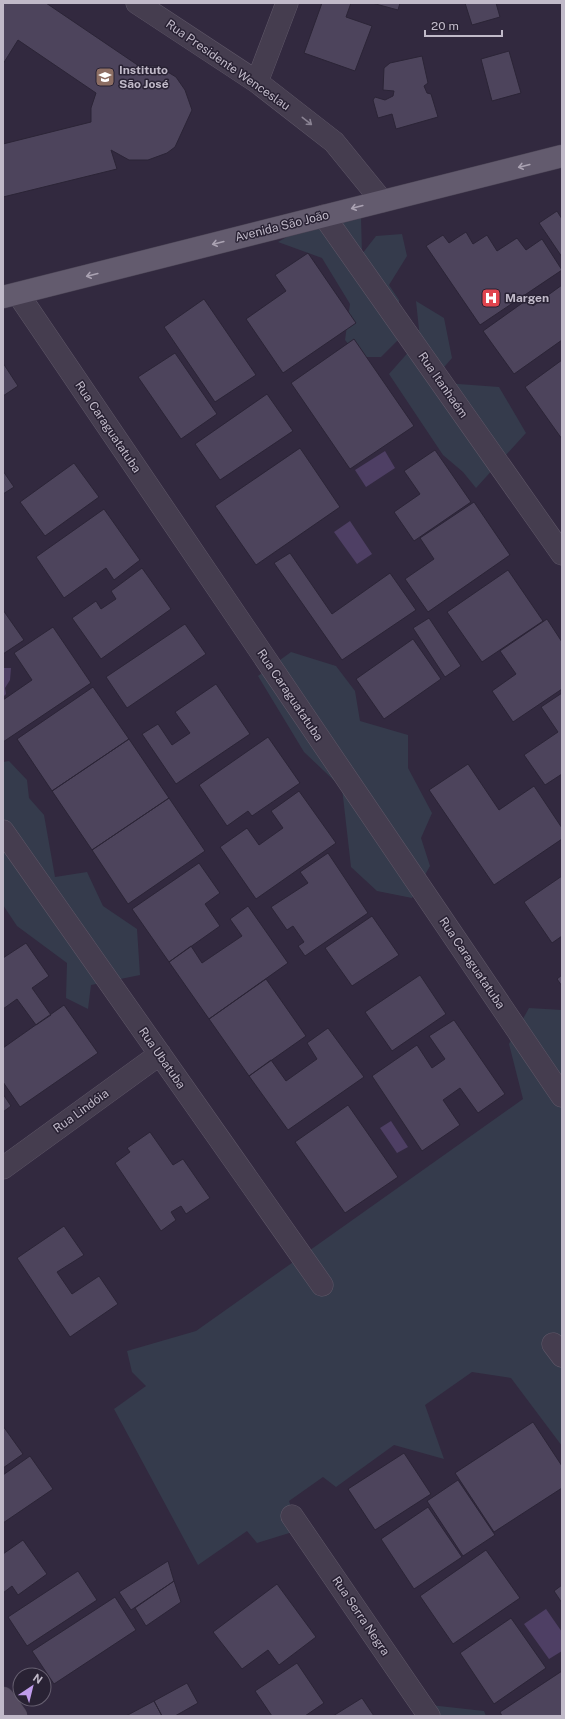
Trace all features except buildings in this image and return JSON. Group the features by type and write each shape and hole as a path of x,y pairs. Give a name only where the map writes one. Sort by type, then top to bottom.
{"main road":[{"name":"Avenida São João","path":"10,296 382,200 562,156"},
{"path":"3,1698 16,1716"}],"street":[{"name":"Rua Presidente Wenceslau","path":"137,3 257,82 334,142 382,200"},
{"path":"257,82 286,3"},
{"name":"Rua Itanhaém","path":"324,216 562,554"},
{"name":"Rua Caraguatatuba","path":"10,296 562,1096"},
{"name":"Rua Ubatuba","path":"3,831 322,1285"},
{"name":"Rua Lindóia","path":"3,1168 160,1054"},
{"name":"Rua Serra Negra","path":"292,1516 429,1716"}],"shaded area":[{"path":"361,217 362,254 376,236 402,234 407,256 389,285 399,300 399,339 381,357 359,357 345,340 350,304 322,258 278,242 304,227"},
{"path":"416,301 444,318 452,358 431,382 499,387 526,433 476,488 463,472 443,455 389,374 420,339"},
{"path":"385,451 395,468 366,487 355,470"},
{"path":"350,521 372,554 357,564 334,532"},
{"path":"291,652 336,666 355,691 360,721 408,735 408,768 432,813 421,838 430,866 412,898 377,891 351,867 342,788 304,752 258,676"},
{"path":"3,668 11,668 10,680 5,688 6,694 3,697"},
{"path":"9,761 27,780 29,798 44,815 55,877 87,872 103,906 137,929 140,975 91,985 88,1009 66,998 67,963 17,926 3,905 3,762"},
{"path":"529,1008 562,1010 562,1446 511,1378 472,1372 425,1405 444,1459 394,1445 336,1487 323,1477 289,1501 299,1530 257,1543 247,1531 198,1565 114,1409 146,1386 132,1372 127,1351 196,1331 523,1099 509,1044"},
{"path":"391,1121 408,1147 397,1153 380,1128"},
{"path":"546,1609 562,1632 562,1651 549,1659 524,1624"},
{"path":"430,1705 484,1711 486,1716 424,1716"}],"place":[{"name":"Instituto São José","path":"105,77"},
{"name":"Margen","path":"491,298"}]}
